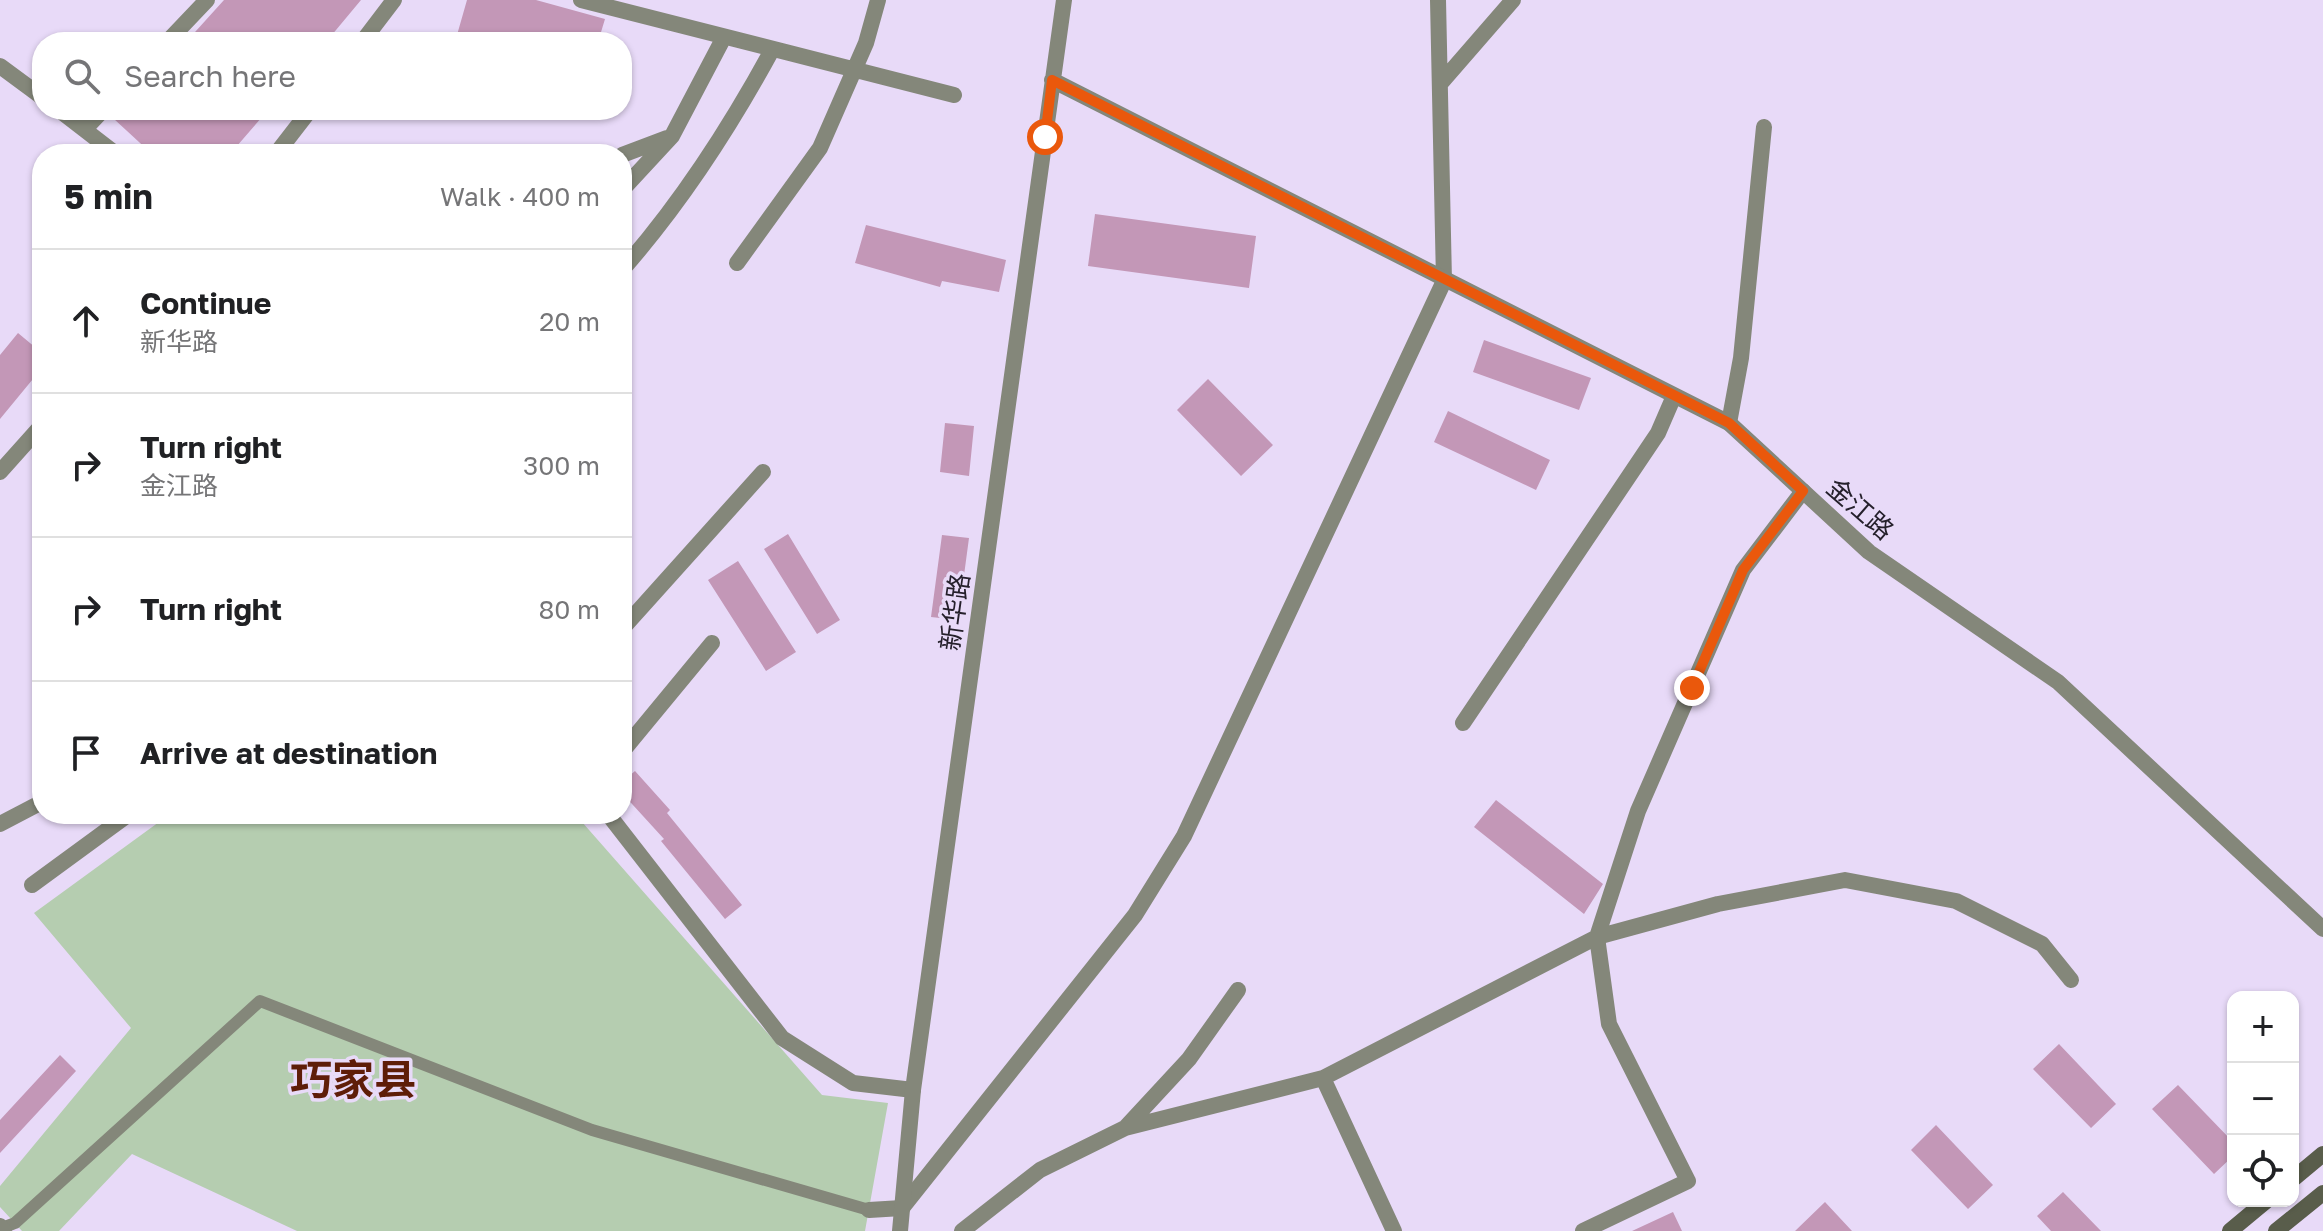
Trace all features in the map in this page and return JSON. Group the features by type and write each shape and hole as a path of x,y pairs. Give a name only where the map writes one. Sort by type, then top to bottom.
{"main road":[{"path":"2299,1174 2323,1154"},
{"path":"2276,1231 2323,1193"},
{"path":"2230,1231 2259,1207"}],"street":[{"path":"177,32 207,0"},
{"path":"370,32 394,0"},
{"path":"581,0 723,39 954,95"},
{"path":"737,263 820,148 852,68 866,43 878,0"},
{"name":"新华路","path":"900,1231 913,1090 1064,0"},
{"path":"2,1228 15,1223 260,1001 592,1130 869,1210 902,1208 1135,915 1184,836 1444,281 1438,0"},
{"path":"1440,84 1513,0"},
{"path":"632,179 672,136 723,39"},
{"path":"632,259 658,229 729,130 772,50"},
{"path":"0,66 32,90"},
{"name":"金江路","path":"1052,80 1729,423 1869,552 2058,682 2323,929"},
{"path":"73,120 104,144"},
{"path":"85,129 94,120"},
{"path":"284,144 302,120"},
{"path":"1729,423 1741,358 1764,127"},
{"path":"632,151 672,136"},
{"path":"1463,723 1658,433 1674,396"},
{"path":"0,472 32,436"},
{"path":"632,618 763,472"},
{"path":"1583,1231 1688,1181 1609,1024 1597,937 1638,811 1743,570 1803,491"},
{"path":"632,740 712,643"},
{"path":"0,824 32,807"},
{"path":"32,885 115,824"},
{"path":"616,824 782,1038 853,1083 913,1090"},
{"path":"962,1231 1040,1170 1125,1128 1323,1078 1597,937 1718,904 1845,880 1956,901 2042,944 2071,980"},
{"path":"1125,1128 1189,1059 1238,990"},
{"path":"1323,1078 1394,1231"}],"green space":[{"path":"156,824 584,824 822,1095 888,1103 865,1231 297,1231 132,1154 59,1231 22,1231 0,1207 0,1186 131,1028 34,913"}],"building":[{"path":"224,0 361,0 334,32 195,32"},
{"path":"467,0 536,0 605,19 601,32 458,32"},
{"path":"115,120 259,120 239,144 141,144"},
{"path":"1095,214 1256,236 1249,288 1088,266"},
{"path":"866,225 1006,260 999,292 942,281 940,287 855,263"},
{"path":"18,333 32,345 32,380 0,419 0,355"},
{"path":"1484,340 1591,378 1579,410 1473,372"},
{"path":"1208,379 1273,445 1241,476 1177,410"},
{"path":"1448,411 1550,460 1536,490 1434,442"},
{"path":"945,423 974,426 969,476 940,472"},
{"path":"788,534 840,620 817,634 764,549"},
{"path":"942,535 969,538 958,620 931,617"},
{"path":"738,561 796,652 766,671 708,580"},
{"path":"635,771 670,810 667,813 742,905 725,919 661,841 664,839 632,804 632,774"},
{"path":"1496,800 1603,884 1584,914 1474,827"},
{"path":"2059,1044 2116,1104 2091,1128 2033,1069"},
{"path":"60,1055 76,1071 0,1153 0,1120"},
{"path":"2178,1085 2227,1136 2227,1162 2214,1174 2152,1109"},
{"path":"1936,1125 1993,1185 1968,1209 1911,1150"},
{"path":"2063,1192 2101,1231 2051,1231 2037,1216"},
{"path":"1825,1202 1852,1231 1795,1231"},
{"path":"1673,1212 1682,1231 1632,1231"}],"district":[{"name":"巧家县","path":"353,1080"}],"route":[{"path":"1045,137 1052,80 1729,423 1803,491 1759,544 1743,570 1692,688"}]}
